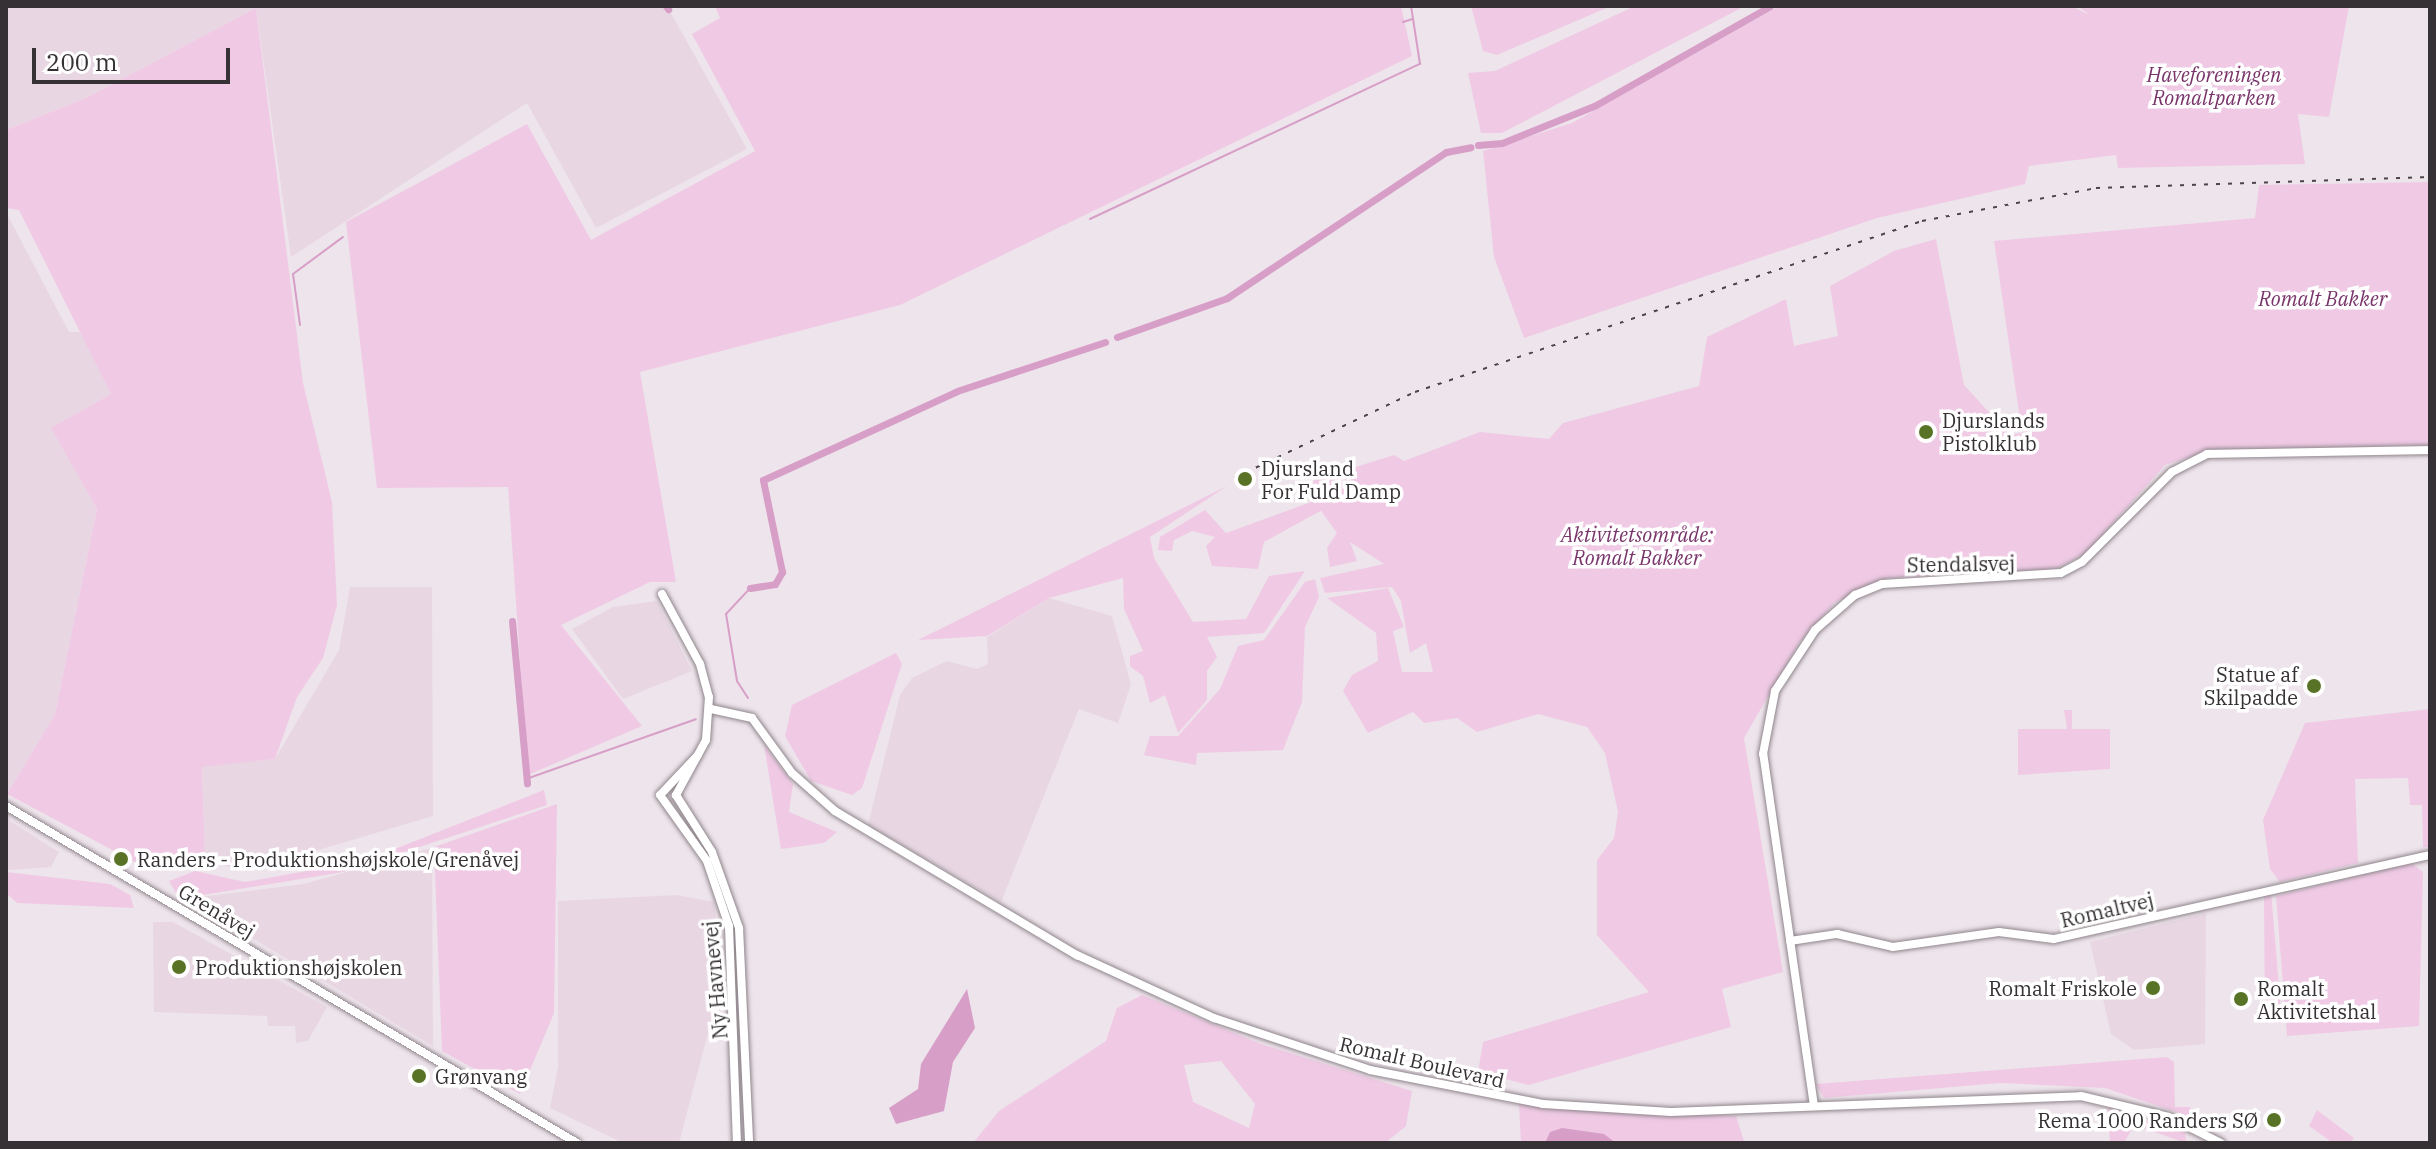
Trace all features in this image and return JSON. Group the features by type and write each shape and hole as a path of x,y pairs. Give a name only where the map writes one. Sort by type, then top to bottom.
{"street":[{"name":"Stendalsvej","path":"1814,1106 1763,754 1765,722 1792,659 1836,608 1908,580 2061,573 2082,562 2172,472 2207,454 2429,450"},
{"name":"Ny Havnevej","path":"662,594 700,664 711,709 699,755 676,795 712,852 739,928 749,1143"},
{"name":"Romalt Boulevard","path":"711,709 752,718 825,803 1011,917 1101,968 1287,1045 1435,1085 1543,1104 1671,1112 2081,1096 2169,1117 2221,1143"},
{"name":"Ny Havnevej","path":"699,755 660,795 707,861 729,926 737,1143"},
{"name":"Grenåvej","path":"6,806 577,1143"},
{"name":"Romaltvej","path":"1790,941 1837,934 1893,947 1999,932 2054,939 2430,855"}],"shaded area":[{"path":"6,6 667,6 747,149 596,228 527,103 291,257 256,8 86,98 6,130"},
{"path":"6,212 69,332 81,332 111,394 52,428 97,509 55,714 7,794 10,821 59,852 51,867 10,870 6,869"},
{"path":"350,587 432,587 433,816 261,867 234,869 205,857 202,766 275,759 339,650"},
{"path":"1049,598 1112,616 1131,684 1118,723 1079,709 1001,902 868,825 900,695 912,678 947,661 977,669 988,664 987,637"},
{"path":"657,601 692,671 623,699 572,629 613,607"},
{"path":"432,848 433,1046 235,928 199,897 304,884"},
{"path":"676,895 714,902 722,980 679,1143 623,1143 550,1108 558,1067 558,901"},
{"name":"Romalt Friskole","path":"2206,913 2205,1044 2134,1050 2111,1034 2090,942"},
{"path":"153,922 173,922 327,1007 308,1041 296,1043 295,1026 268,1026 267,1016 154,1012"},
{"path":"967,989 975,1028 953,1062 944,1111 896,1124 889,1108 918,1089 921,1064"},
{"path":"1562,1128 1604,1134 1616,1143 1545,1143 1550,1132"}],"green space":[{"path":"715,6 1401,6 1412,56 900,305 640,372 676,582 650,582 561,625 642,726 528,775 508,487 377,488 346,222 527,124 591,240 755,151 692,34 720,18"},
{"path":"1471,6 1611,6 1497,55 1483,51"},
{"path":"1635,6 1745,6 1502,133 1481,133 1468,73 1495,71"},
{"name":"Haveforeningen Romaltparken","path":"1779,6 2071,6 2090,15 2077,6 2349,6 2329,117 2298,114 2305,164 2118,168 2116,155 2029,166 2025,184 1877,218 1524,338 1494,257 1483,151 1572,123"},
{"path":"256,8 303,383 332,502 337,605 323,658 297,697 275,759 202,767 205,857 150,870 7,794 55,714 97,509 51,428 111,394 19,210 6,208 6,130 86,98"},
{"path":"2430,182 2430,445 2212,450 2165,465 2086,553 2054,570 1889,578 1835,602 1799,643 1744,738 1783,972 1722,989 1731,1027 1529,1085 1478,1072 1483,1042 1649,992 1597,935 1597,860 1614,838 1618,812 1605,753 1587,727 1538,714 1477,732 1457,718 1424,723 1413,712 1368,733 1343,691 1352,675 1378,661 1376,633 1327,598 1388,588 1404,627 1393,631 1402,672 1433,672 1426,643 1410,653 1401,601 1392,587 1325,593 1320,578 1384,564 1350,542 1357,561 1330,567 1327,548 1337,533 1309,494 1314,480 1394,455 1404,461 1480,432 1549,439 1563,423 1699,386 1707,337 1786,299 1794,346 1838,336 1830,286 1894,251 1936,239 1964,385 2010,435 2022,433 1994,241 2255,218 2259,185"},
{"path":"1227,486 1150,537 1154,558 1193,622 1246,619 1269,576 1305,571 1264,633 1207,637 1217,657 1207,671 1207,700 1178,733 1165,695 1150,703 1143,676 1130,666 1130,656 1143,651 1124,609 1123,578 1049,598 987,636 918,640"},
{"path":"1314,501 1324,509 1264,542 1258,569 1212,566 1206,546 1215,537 1192,531 1174,540 1172,551 1158,550 1160,537 1205,510 1226,533"},
{"path":"1315,579 1319,597 1305,627 1302,702 1283,750 1197,753 1196,765 1144,755 1150,736 1178,736 1220,689 1238,646 1264,640 1305,582"},
{"path":"896,653 902,664 862,788 852,795 811,781 785,736 792,705"},
{"path":"2430,709 2430,847 2423,847 2422,805 2410,805 2408,778 2355,779 2358,863 2280,882 2270,869 2263,820 2305,723"},
{"path":"2064,710 2072,710 2072,729 2110,729 2110,769 2018,775 2018,729 2067,729"},
{"path":"764,745 793,784 789,812 837,832 824,843 781,849"},
{"path":"544,790 547,805 343,872 197,896 233,919 230,928 179,898 169,881 195,871 245,882 367,860"},
{"path":"557,804 554,1013 520,1094 442,1051 434,847"},
{"path":"2411,863 2423,872 2419,1026 2287,1036 2276,896"},
{"path":"6,872 110,884 130,895 134,908 17,903 6,893"},
{"path":"2271,894 2282,1023 2265,1023 2264,896"},
{"path":"1142,995 1261,1044 1412,1091 1406,1126 1385,1143 973,1143 999,1111 1106,1041 1117,1008","holes":["1221,1061 1255,1104 1249,1128 1193,1102 1184,1065"]},
{"path":"2167,1057 2174,1062 2175,1107 2190,1107 2191,1117 2105,1088 2000,1083 1824,1098 1816,1084"},
{"path":"1519,1104 1736,1116 1744,1141 1521,1143"},
{"path":"2108,1107 2185,1132 2186,1143 2134,1125 2124,1143 2110,1143"},
{"path":"2317,1110 2354,1138 2350,1143 2333,1143 2309,1126"}],"waterway":[{"path":"1090,219 1420,64 1411,6"},
{"path":"1478,145 1502,143 1596,105 1770,6"},
{"path":"1403,22 1413,19"},
{"path":"1117,337 1227,298 1446,152 1471,147"},
{"path":"300,325 293,274 343,237"},
{"path":"750,588 775,584 782,572 763,480 957,391 1105,342"},
{"path":"748,698 737,681 726,614 750,588"},
{"path":"512,621 527,783"},
{"path":"526,779 696,719"}],"railway":[{"path":"1234,478 1415,392 1922,221 2096,188 2430,177"}],"place":[{"name":"Djurslands Pistolklub","path":"1926,432"},
{"name":"Djursland For Fuld Damp","path":"1245,479"},
{"name":"Statue af Skilpadde","path":"2314,686"},
{"name":"Randers - Produktionshøjskole/Grenåvej","path":"121,859"},
{"name":"Produktionshøjskolen","path":"179,967"},
{"name":"Romalt Friskole","path":"2153,988"},
{"name":"Romalt Aktivitetshal","path":"2241,999"},
{"name":"Grønvang","path":"419,1076"},
{"name":"Rema 1000 Randers SØ","path":"2274,1120"}],"park label":[{"name":"Romalt Bakker","path":"2323,298"},
{"name":"Aktivitetsområde: Romalt Bakker","path":"1637,546"}]}
